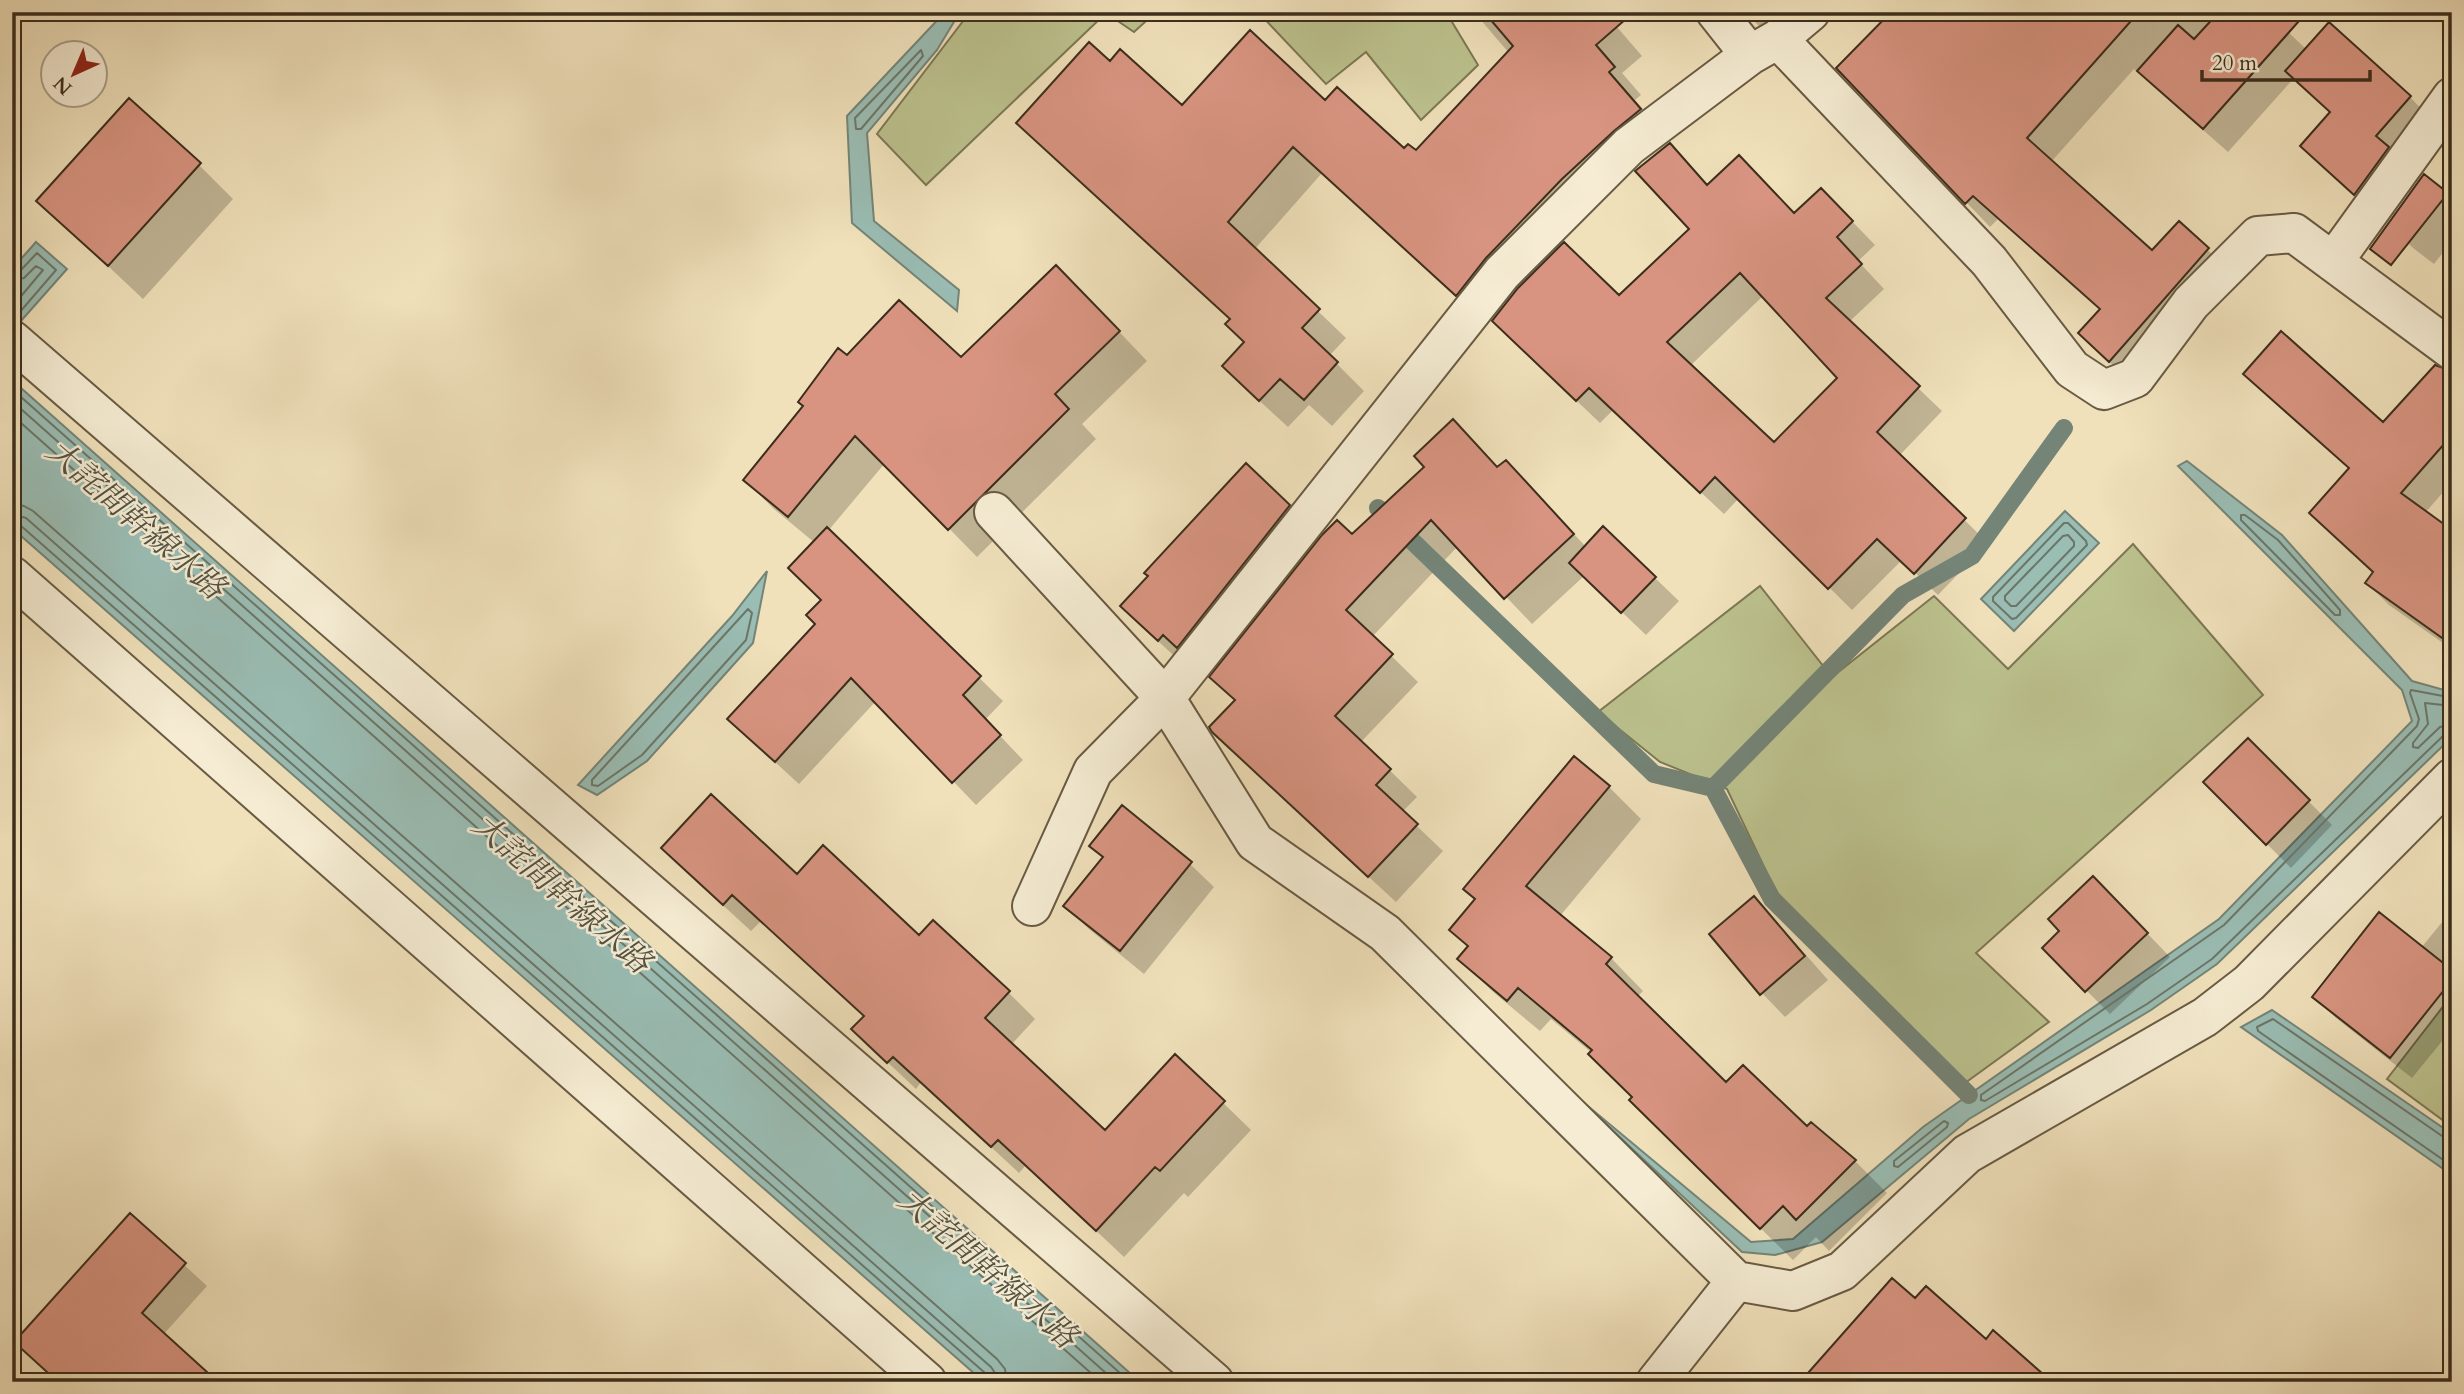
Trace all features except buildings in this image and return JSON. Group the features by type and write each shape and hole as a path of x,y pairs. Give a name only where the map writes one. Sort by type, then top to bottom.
{"street":[{"path":"1716,12 1764,47 1989,261 2072,369 2104,390 2135,378 2191,303 2258,236 2294,233 2452,350"},
{"path":"1032,906 1093,771 1165,698 1502,273 1629,146 1810,12"},
{"path":"2333,262 2452,97"},
{"path":"18,345 1214,1382"},
{"path":"994,512 1165,698 1255,842 1385,933 1736,1281 1793,1291 1842,1271 1967,1154 2205,1017 2249,983 2452,778"},
{"path":"12,576 927,1382"},
{"path":"1656,1382 1736,1281"}],"green space":[{"path":"970,12 1156,12 1134,32 1106,13 926,185 877,134"},
{"path":"1258,12 1446,12 1478,65 1421,120 1366,52 1326,84"},
{"path":"2133,544 2263,695 1976,953 2049,1022 1965,1083 1776,892 1727,789 1660,762 1598,712 1760,586 1832,677 1934,596 2008,669"},
{"path":"2452,995 2452,1127 2387,1079"}],"water":[{"path":"945,12 960,12 937,50 867,133 874,221 959,290 957,311 852,223 847,116"},
{"path":"36,242 67,269 12,331 12,269"},
{"name":"大詫間幹線水路","path":"12,380 1140,1382 984,1382 12,528"},
{"path":"2187,461 2282,535 2412,681 2444,690 2452,682 2452,737 2217,964 2151,1010 1969,1119 1822,1242 1775,1255 1742,1252 1577,1097 1751,1242 1793,1239 1923,1127 2219,919 2412,721 2402,690 2178,466"},
{"path":"2065,511 2099,543 2014,631 1981,599"},
{"path":"767,571 753,643 647,761 597,795 578,785 732,616"},
{"path":"2272,1010 2452,1134 2452,1175 2241,1027"}],"waterway":[{"path":"1713,788 1903,595 1972,556 2064,428"},
{"path":"1378,508 1654,774 1713,788 1772,899 1969,1095"}]}
